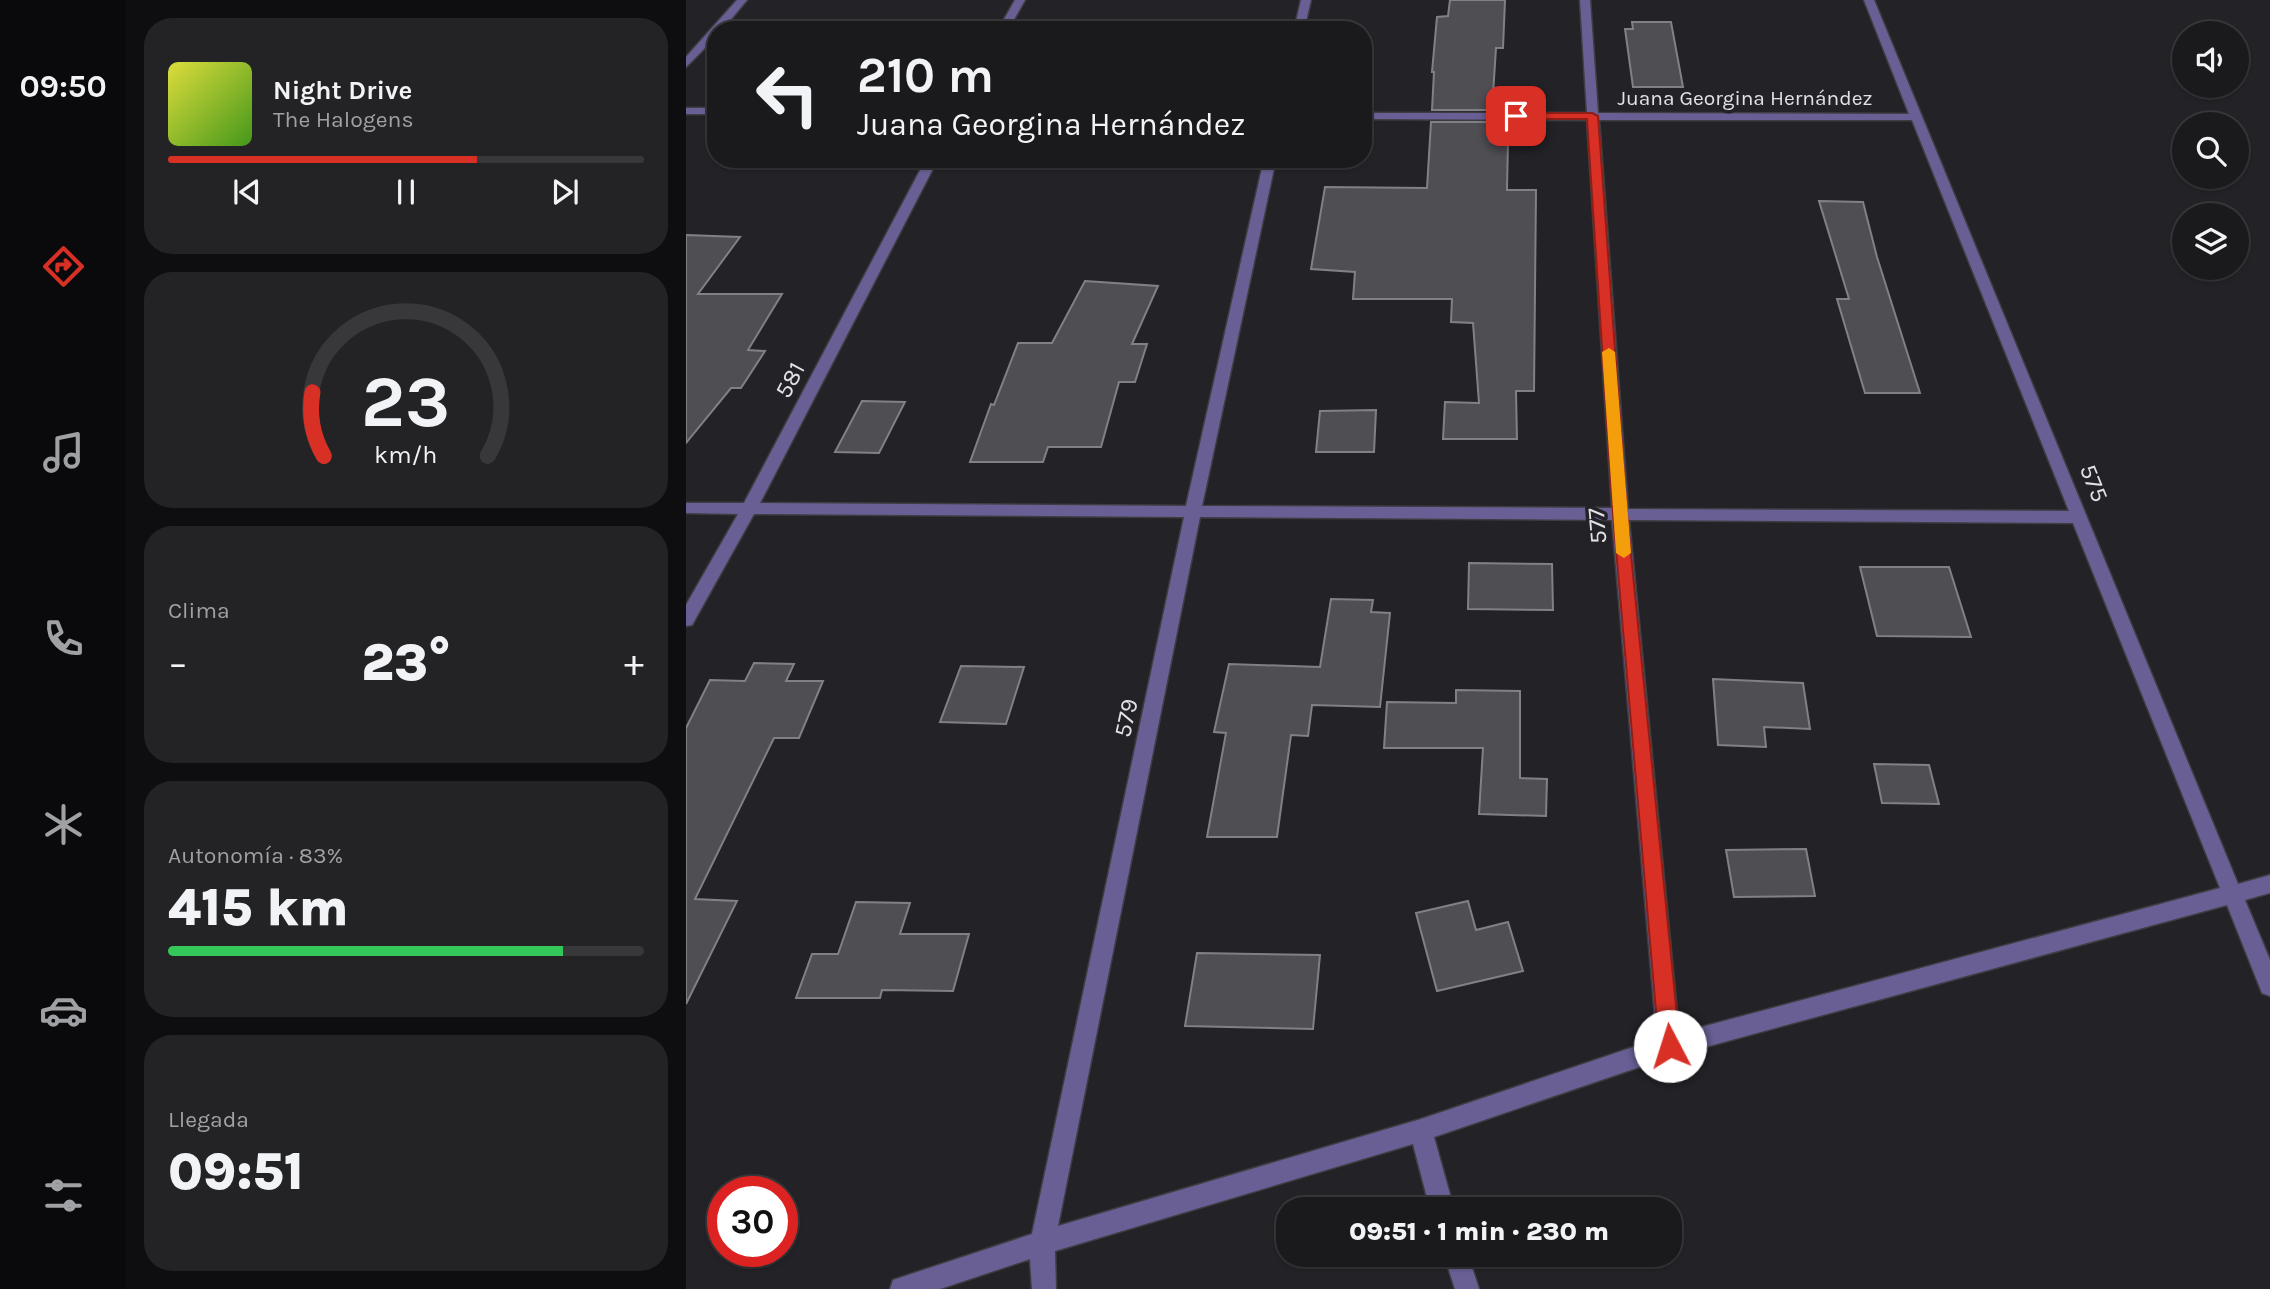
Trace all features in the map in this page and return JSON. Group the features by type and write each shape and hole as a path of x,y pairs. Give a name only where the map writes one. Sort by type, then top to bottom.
{"street":[{"path":"724,21 742,0"},
{"path":"1008,21 1020,0"},
{"path":"1301,21 1306,0"},
{"name":"577","path":"1585,0 1620,514 1670,1046"},
{"name":"575","path":"1869,0 2270,986"},
{"path":"686,64 707,40"},
{"path":"686,111 707,111"},
{"name":"Juana Georgina Hernández","path":"1372,116 1917,117"},
{"name":"581","path":"686,621 749,508 927,168"},
{"name":"579","path":"1044,1289 1042,1242 1268,168"},
{"path":"686,508 2080,517"},
{"path":"902,1289 1042,1242 1421,1130 1670,1046 2270,884"},
{"path":"1421,1130 1439,1197"},
{"path":"1460,1267 1467,1289"}],"building":[{"path":"1450,0 1505,0 1503,48 1496,48 1492,110 1432,110 1437,17 1448,16"},
{"path":"1632,22 1671,22 1683,87 1633,87 1625,29 1633,29"},
{"path":"1431,122 1491,122 1490,141 1508,141 1507,190 1536,190 1534,391 1516,391 1517,439 1443,439 1445,402 1479,403 1473,323 1451,322 1452,299 1353,299 1355,272 1311,269 1325,187 1427,188"},
{"path":"1819,201 1863,202 1877,257 1920,393 1865,393 1837,299 1849,299"},
{"path":"686,235 740,237 698,294 782,294 748,350 765,351 741,388 731,388 686,443"},
{"path":"1085,281 1158,286 1132,344 1147,344 1135,382 1119,382 1101,447 1048,447 1043,462 970,462 991,404 994,405 1018,343 1052,343"},
{"path":"862,401 905,402 879,453 835,452"},
{"path":"1376,410 1374,452 1316,452 1320,411"},
{"path":"1469,563 1552,564 1553,610 1468,609"},
{"path":"1860,567 1949,567 1971,637 1877,636"},
{"path":"1331,599 1373,600 1371,612 1390,613 1380,707 1312,705 1308,736 1291,735 1277,837 1207,837 1226,733 1214,732 1229,664 1320,667"},
{"path":"754,663 794,664 786,681 823,681 799,738 774,738 695,899 737,901 686,1004 686,728 710,680 745,681"},
{"path":"961,666 1024,667 1006,724 940,722"},
{"path":"1713,679 1803,683 1810,729 1764,727 1766,747 1718,745"},
{"path":"1456,690 1520,691 1520,778 1547,779 1546,816 1479,814 1483,748 1384,748 1387,702 1456,703"},
{"path":"1874,764 1929,765 1939,804 1882,803"},
{"path":"1806,849 1815,896 1734,897 1726,850"},
{"path":"1468,901 1476,930 1508,922 1523,971 1437,991 1416,913"},
{"path":"856,902 910,903 900,934 969,934 953,991 882,990 880,998 796,998 812,954 838,954"},
{"path":"1197,953 1320,955 1313,1029 1185,1026"}],"slow traffic":[{"path":"1609,352 1624,553"}],"route":[{"path":"1516,116 1592,116 1620,514 1670,1046"}]}
